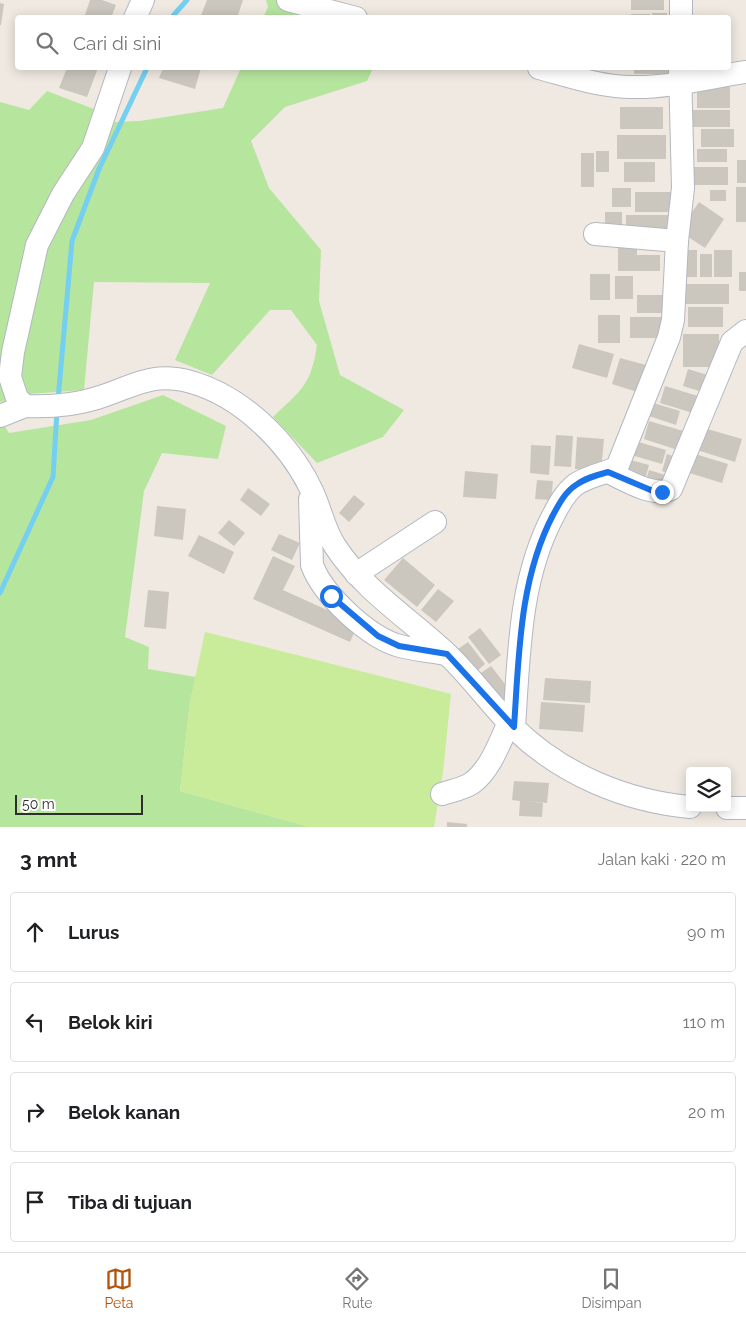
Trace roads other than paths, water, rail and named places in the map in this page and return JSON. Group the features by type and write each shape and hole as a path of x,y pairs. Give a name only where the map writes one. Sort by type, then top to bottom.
{"street":[{"path":"137,15 143,0"},
{"path":"288,0 345,15"},
{"path":"681,0 681,15"},
{"path":"25,406 17,398 10,377 12,352 37,245 63,194 93,148 119,70"},
{"path":"547,70 605,84 630,87 650,87 680,75 746,72"},
{"path":"442,794 466,786 476,780 491,759 511,724 520,642 536,552 564,496 584,480 614,469 621,460 669,337 673,320 677,241 683,188 680,75"},
{"path":"595,234 677,241"},
{"path":"608,472 653,491 662,492 670,489 732,342 746,331"},
{"path":"0,416 25,406 60,404 96,398 125,386 152,379 174,378 208,388 249,411 285,450 310,486 334,545 356,574 376,594 447,654 511,724 549,757 607,788 663,804 686,807"},
{"path":"310,486 312,565 316,576 331,596 378,636 399,646 447,654"},
{"path":"356,574 435,522"},
{"path":"731,808 746,808"}],"waterway":[{"path":"174,15 187,0"},
{"path":"58,400 72,241 99,169 146,70"},
{"path":"0,593 53,477 57,411"}]}
